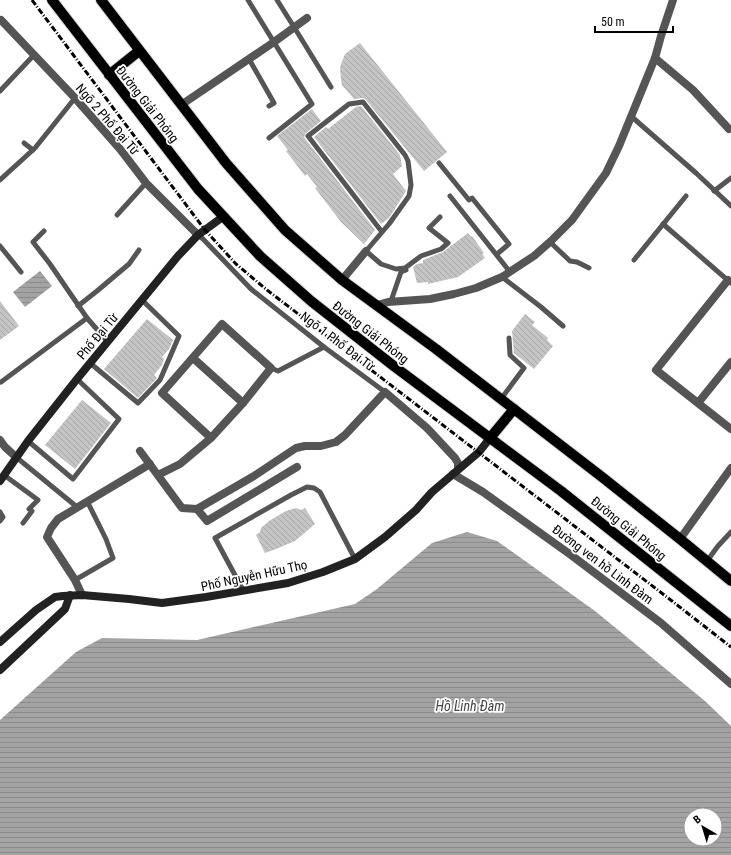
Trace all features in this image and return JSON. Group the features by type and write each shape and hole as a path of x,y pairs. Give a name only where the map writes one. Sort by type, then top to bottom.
{"main road":[{"name":"Đường Giải Phóng","path":"52,0 198,189 260,256 311,301 395,367 561,491 731,626"},
{"name":"Đường Giải Phóng","path":"101,0 226,164 285,230 342,280 377,305 602,477 731,581"},
{"path":"109,74 139,50"},
{"name":"Phố Đại Từ","path":"2,478 28,441 77,379 178,256 198,235 224,216"},
{"path":"490,438 514,409"},
{"name":"Phố Nguyễn Hữu Thọ","path":"0,642 36,610 55,597 82,594 162,603 206,598 288,582 323,572 355,558 385,537 416,510 432,492 479,452 490,438"},
{"path":"0,670 65,609 70,595"}],"street":[{"path":"377,305 388,302 430,299 454,294 476,288 502,277 534,256 572,220 606,173 619,146 655,58 674,0"},
{"path":"181,105 307,18"},
{"name":"Ngõ 2 Phố Đại Từ","path":"0,20 120,149 146,183 198,235"},
{"path":"655,58 693,90 730,129"},
{"path":"342,280 366,251"},
{"path":"729,282 656,370 731,429"},
{"path":"158,475 180,464 211,438 243,404 271,368 222,324 162,393 211,438"},
{"path":"193,358 243,404"},
{"path":"698,404 731,362"},
{"path":"140,451 182,508 197,509 254,476 296,448 305,446 321,446 336,442 345,435 385,392"},
{"name":"Ngõ 1 Phố Đại Từ","path":"385,392 427,428 455,458 458,463 456,471"},
{"path":"0,440 16,457"},
{"path":"82,594 75,580 47,536 51,528 58,519 150,464"},
{"path":"197,509 206,521 297,467"},
{"path":"680,539 731,468"},
{"name":"Đường ven hồ Linh Đàm","path":"456,471 661,623 731,684"}],"lane":[{"path":"248,0 312,104 269,138"},
{"path":"278,1 331,87"},
{"path":"0,91 34,55"},
{"path":"249,59 274,102 268,106"},
{"path":"0,180 33,150 74,98"},
{"path":"382,232 308,136 350,104 363,102 405,155 408,161 411,185 408,196 389,224 366,251 381,264 396,269 405,268 421,256 441,248 448,243 429,228 440,217"},
{"path":"632,117 731,206"},
{"path":"24,143 33,150"},
{"path":"439,163 469,200 472,198 509,244 497,254"},
{"path":"714,191 731,178"},
{"path":"117,216 146,183"},
{"path":"450,196 510,272"},
{"path":"634,260 686,196"},
{"path":"664,224 729,282"},
{"path":"44,231 33,242 50,264 78,306 108,342"},
{"name":"Ngõ 1 Phố Đại Từ","path":"198,235 251,289 385,392"},
{"path":"550,242 570,261 577,262 589,268"},
{"path":"0,246 21,272"},
{"path":"78,306 129,264 139,250"},
{"path":"388,302 390,301 401,272 412,266"},
{"path":"502,277 542,307 563,326"},
{"path":"90,363 138,403 160,380 179,336 142,300"},
{"path":"1,382 87,318"},
{"path":"501,399 524,368 510,356 509,338"},
{"path":"271,368 278,371 324,346"},
{"path":"28,441 73,479 119,419 77,379"},
{"path":"16,457 77,507"},
{"path":"2,478 38,500 29,509 32,511 23,523"},
{"path":"243,590 215,538 308,487 314,488 320,492 355,558"},
{"path":"75,580 113,558 106,539 87,502"},
{"path":"0,512 3,517 0,521"},
{"path":"707,561 731,532"}],"water":[{"path":"40,271 52,286 25,307 13,292"},
{"name":"Hồ Linh Đàm","path":"467,532 497,541 595,611 705,701 731,726 731,855 0,855 0,720 76,652 102,638 197,640 355,604 377,589 432,543"}],"building":[{"path":"360,43 447,152 424,171 366,100 363,98 354,99 342,85 340,67 345,54"},
{"path":"361,106 400,155 402,166 393,174 406,191 389,218 381,224 314,137 326,127 328,129 356,107"},
{"path":"312,109 321,121 306,133 304,137 375,230 364,244 341,222 315,188 317,187 307,174 305,176 286,151 288,150 277,136"},
{"path":"468,233 471,237 472,236 484,253 482,254 485,258 458,277 428,284 428,282 417,283 413,267 417,264 423,263 423,260 443,252"},
{"path":"0,301 19,326 0,340"},
{"path":"525,314 535,322 532,325 548,338 547,340 553,346 534,369 514,353 512,331"},
{"path":"147,319 173,340 169,349 162,357 164,359 162,365 154,375 157,378 138,398 104,369"},
{"path":"82,400 111,423 75,469 45,445"},
{"path":"296,508 301,510 305,508 315,524 295,541 265,553 256,535 269,521 286,511"}],"railway":[{"path":"32,0 205,230 236,264 267,290 731,647"}]}
